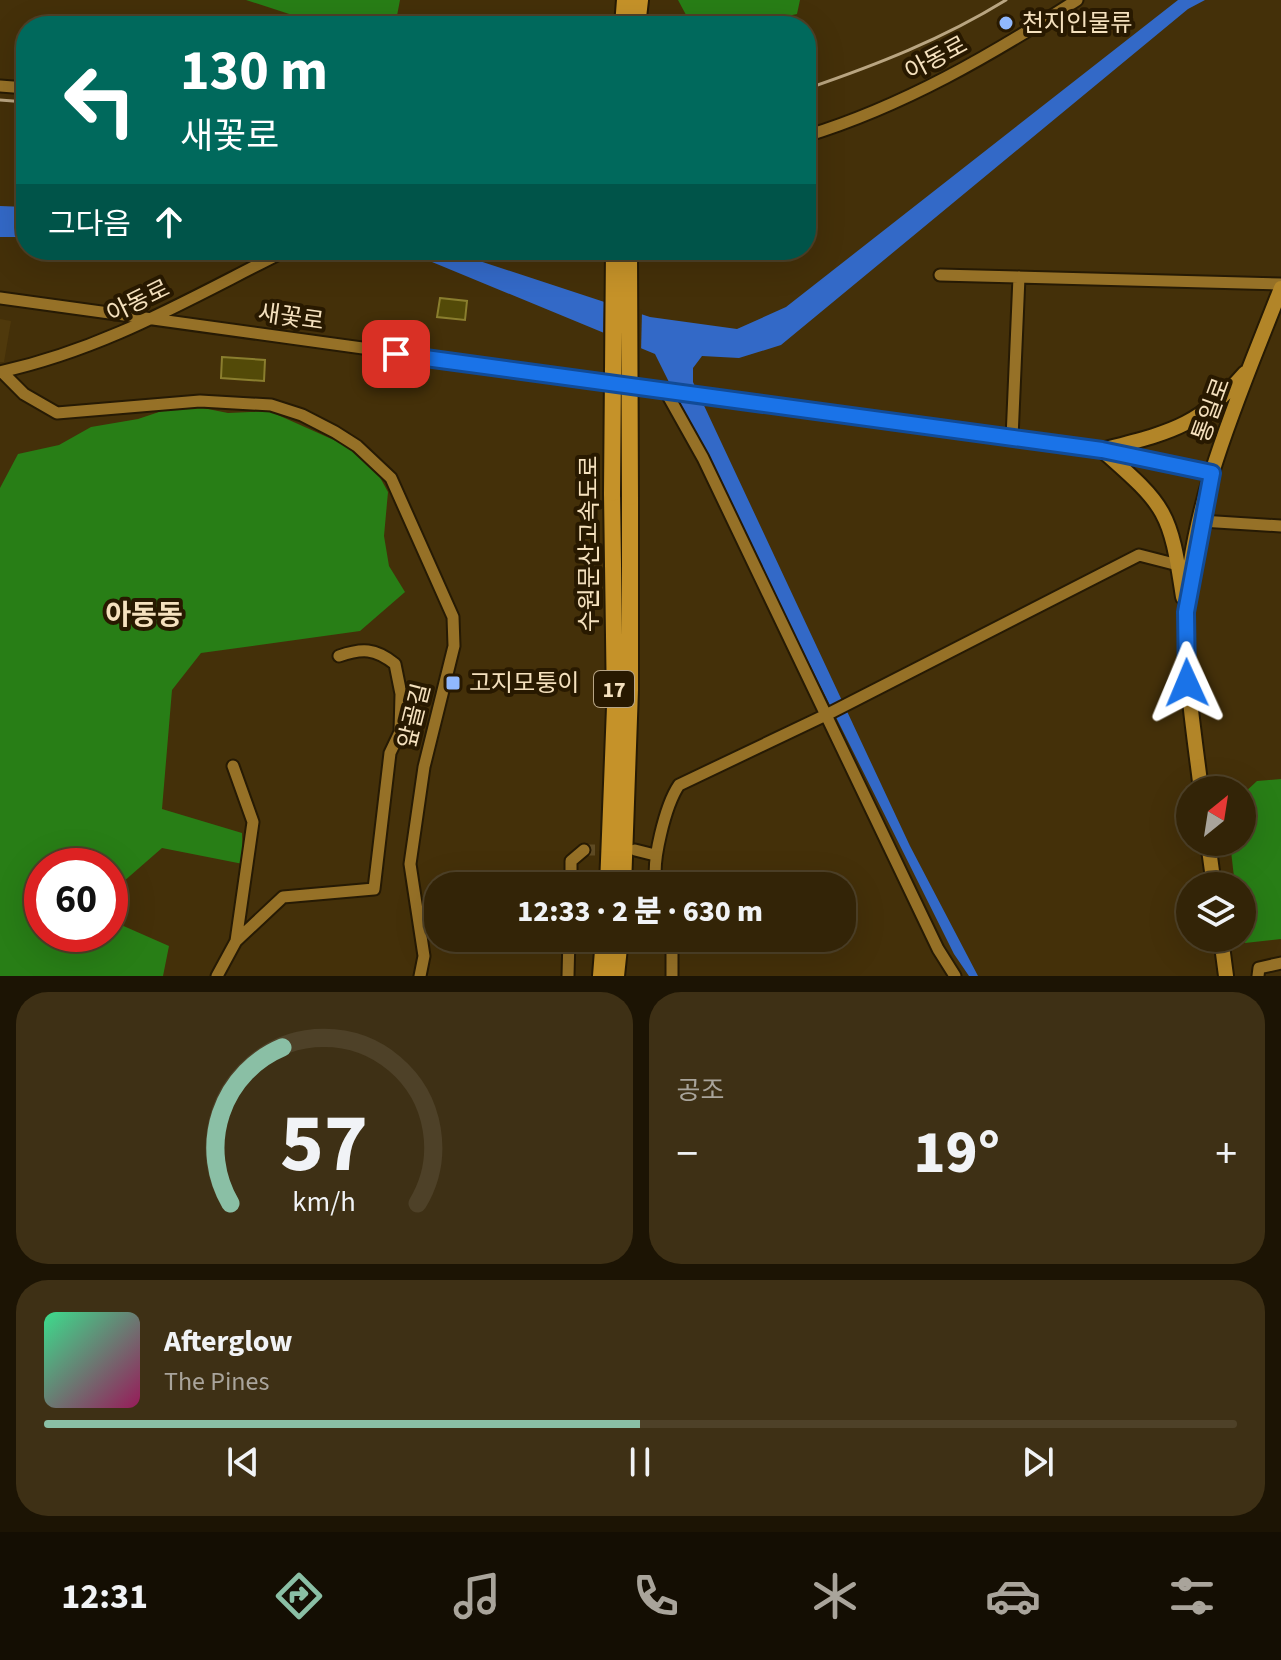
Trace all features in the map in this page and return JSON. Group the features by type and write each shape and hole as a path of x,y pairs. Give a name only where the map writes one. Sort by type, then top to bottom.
{"highway":[{"name":"수원문산고속도로","path":"609,872 615,707 612,493 614,260"},
{"name":"수원문산고속도로","path":"624,872 630,690 629,260"},
{"path":"601,976 603,952"},
{"path":"616,976 619,952"}],"main road":[{"name":"통일로","path":"1199,776 1187,683 1186,612 1201,521 1212,473 1281,286"},
{"path":"1102,450 1188,425 1224,397 1250,367"},
{"path":"1102,450 1152,495 1169,520 1186,612"},
{"path":"1223,952 1226,976"}],"street":[{"name":"아동로","path":"816,133 865,118 946,78 1077,0"},
{"name":"아동로","path":"1,372 89,348 156,319 268,260"},
{"path":"940,275 1281,286"},
{"path":"1019,277 1012,438 1102,450 1212,473"},
{"name":"새꽃로","path":"0,298 668,393 1012,438"},
{"name":"앞골길","path":"1,372 24,394 57,413 200,401 271,405 302,415 335,432 357,446 391,478 453,617 454,646 424,767 410,864 424,956 420,976"},
{"path":"668,393 828,714 938,949 955,976"},
{"path":"1201,521 1281,526"},
{"path":"656,872 655,855 679,785 828,714 1139,555 1178,565"},
{"path":"217,976 236,941 283,897 374,889 390,753 400,732 401,694 395,664 380,651 359,649 339,656"},
{"path":"233,766 253,822 236,941"},
{"path":"571,872 571,861 584,850"},
{"path":"635,850 655,855"},
{"path":"568,976 569,952"},
{"path":"672,952 672,976"},
{"path":"1258,976 1259,968 1281,963"}],"shaded area":[{"path":"0,319 11,321 4,362 0,362"}],"green space":[{"path":"246,0 400,0 397,16 295,16"},
{"path":"678,0 800,0 797,14 787,16 687,16"},
{"path":"183,404 228,413 269,411 345,445 371,461 388,492 384,536 389,566 405,592 360,631 201,653 172,690 162,809 242,833 243,864 162,848 128,878 128,848 24,848 24,952 128,952 128,928 169,946 163,976 0,976 0,488 18,454 59,445 91,427 138,419"},
{"path":"1281,779 1281,939 1256,942 1256,872 1233,872 1232,856 1256,856 1257,781"}],"water":[{"path":"1178,0 1205,0 1188,9 781,345 739,358 702,356 693,368 693,382 910,846 978,976 969,976 954,954 655,354 427,260 476,260 650,317 737,329 786,307"},
{"path":"0,206 16,207 16,237 0,237"}],"pier":[{"path":"604,298 642,310 641,353 603,337"}],"building":[{"path":"440,298 467,301 465,320 437,317"},
{"path":"222,357 265,360 264,381 221,378"}],"tunnel":[{"path":"584,850 615,850"}],"railway":[{"path":"816,85 909,50 1006,0"},
{"path":"0,100 16,101"}],"place":[{"name":"천지인물류","path":"1006,23"},
{"name":"고지모퉁이","path":"453,683"}],"district":[{"name":"아동동","path":"144,614"}],"route":[{"path":"396,354 1102,450 1212,473 1186,612 1187,683"}]}
